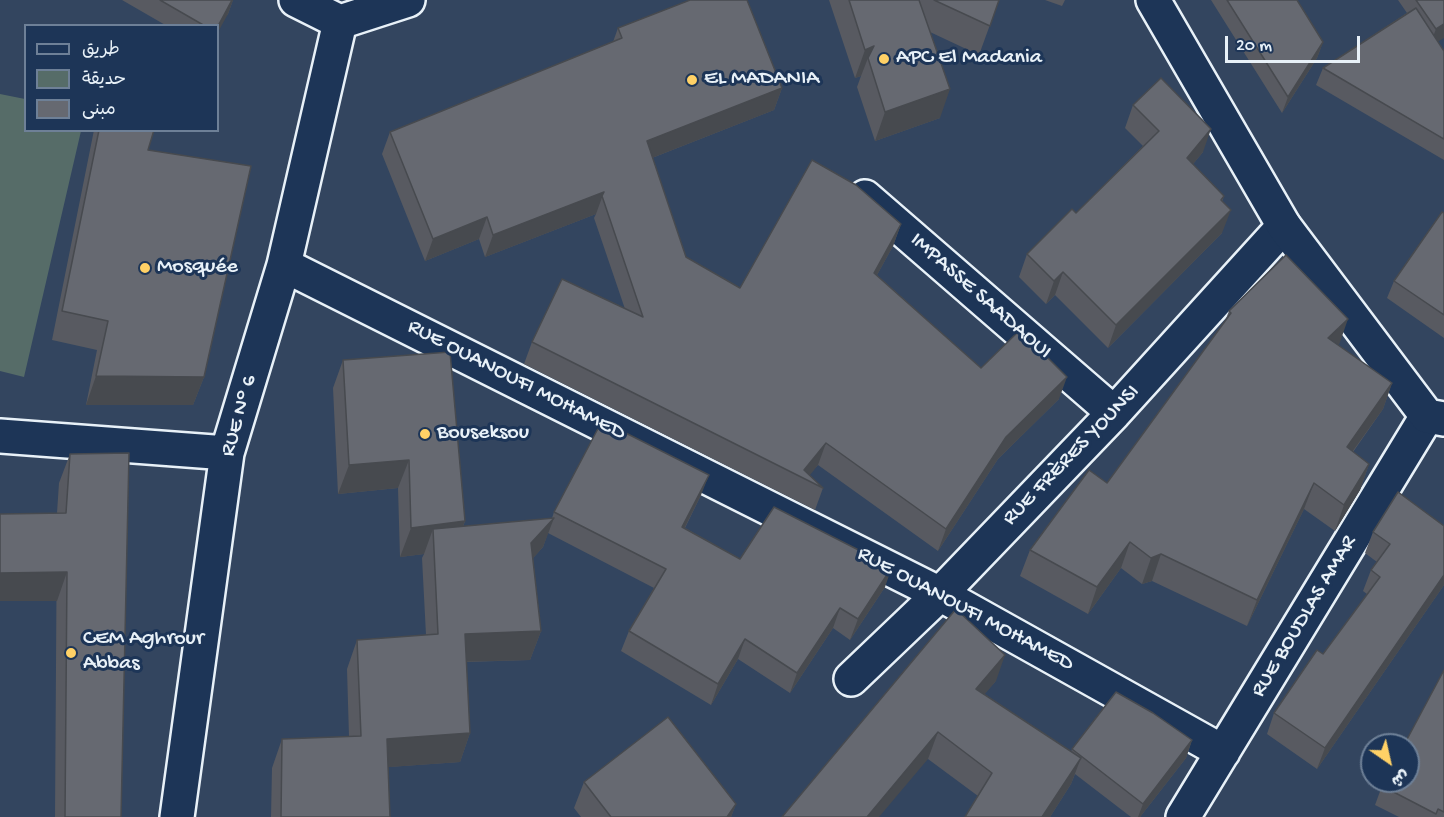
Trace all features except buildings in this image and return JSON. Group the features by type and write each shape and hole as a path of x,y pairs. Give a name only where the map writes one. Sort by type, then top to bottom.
{"street":[{"path":"296,0 340,22 408,0"},
{"path":"1153,0 1284,226 1435,418"},
{"name":"RUE N° 6","path":"177,817 227,453 284,266 340,22"},
{"name":"IMPASSE SAADAOUI","path":"846,180 1114,413"},
{"name":"RUE FRÈRES YOUNSI","path":"851,679 940,594 1114,413 1284,226"},
{"name":"RUE OUANOUFI MOHAMED","path":"284,266 940,594 1223,752"},
{"name":"RUE BOUDLAS AMAR","path":"1183,817 1435,418"},
{"path":"0,436 227,453"}],"green space":[{"path":"0,94 24,99 24,132 81,132 24,377 0,371"}],"place":[{"name":"APC El Madania","path":"884,59"},
{"name":"EL MADANIA","path":"692,80"},
{"name":"Mosquée","path":"145,268"},
{"name":"Bouseksou","path":"425,434"},
{"name":"CEM Aghrour Abbas","path":"71,653"}]}
